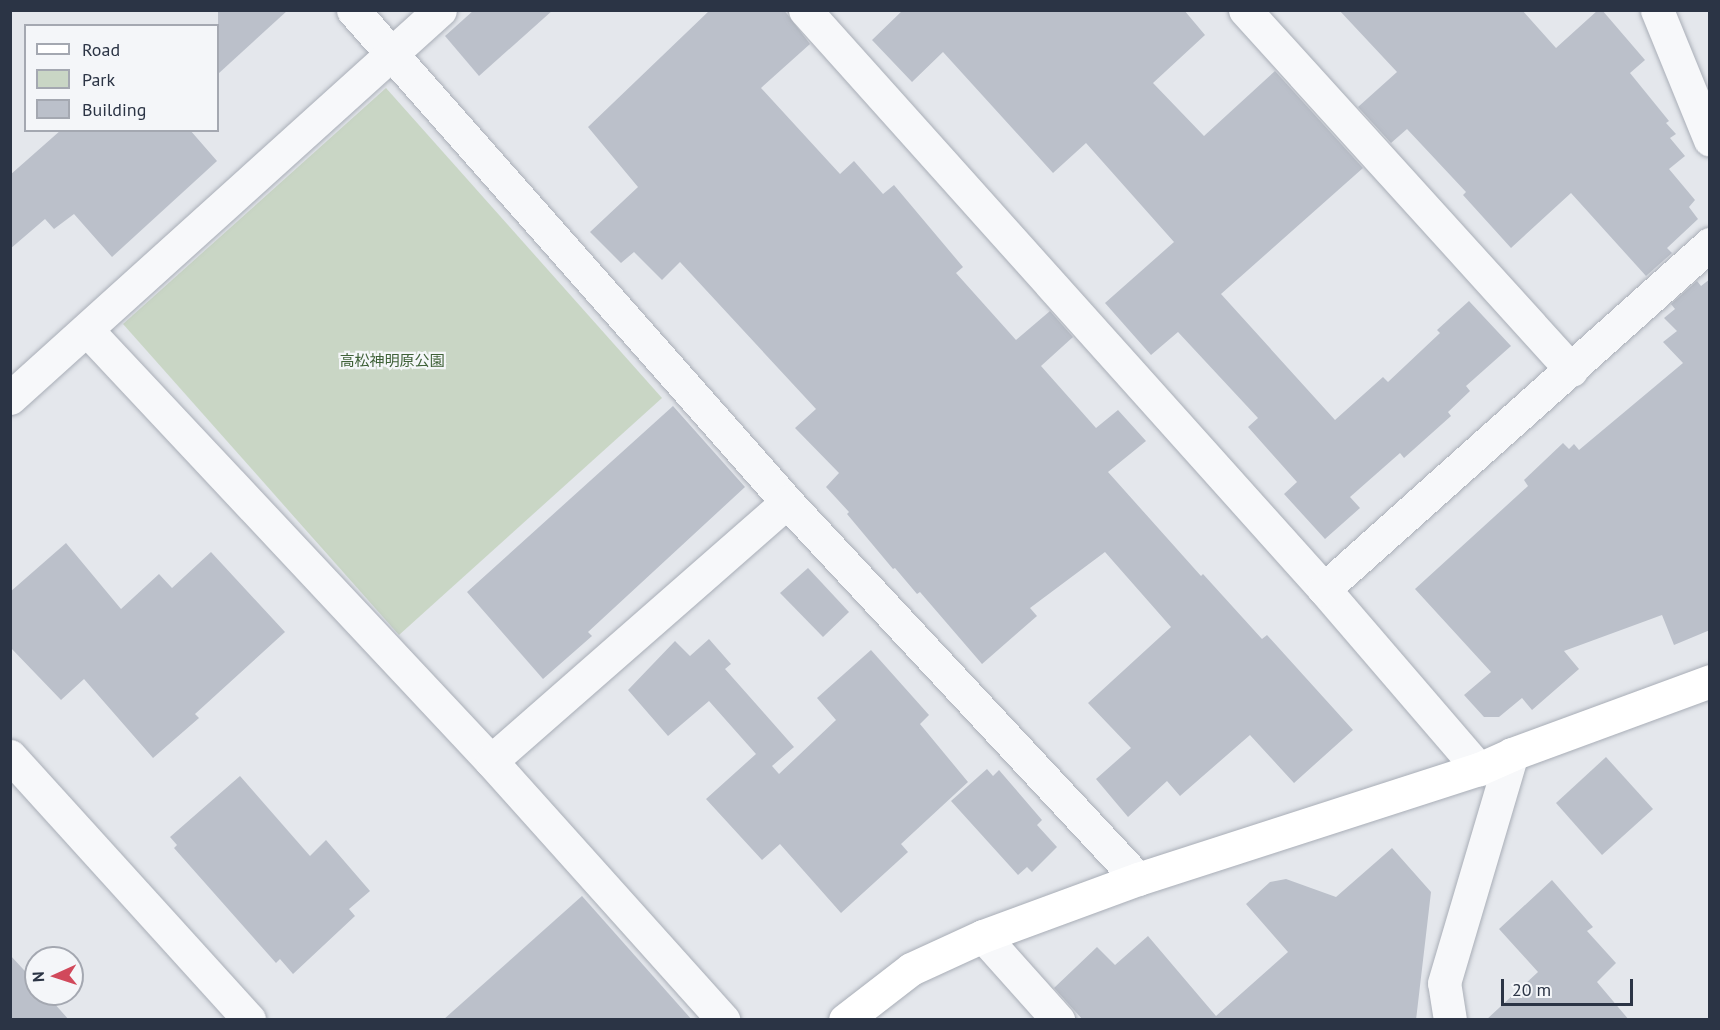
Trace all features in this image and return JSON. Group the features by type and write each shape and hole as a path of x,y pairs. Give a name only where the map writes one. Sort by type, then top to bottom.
{"street":[{"path":"353,10 787,502 1138,879"},
{"path":"10,398 440,10"},
{"path":"805,10 1324,589 1479,769"},
{"path":"1245,10 1570,370"},
{"path":"1657,10 1706,121"},
{"path":"1324,589 1710,244"},
{"path":"87,330 491,761 723,1020"},
{"path":"491,761 787,502"},
{"path":"845,1020 911,969 983,936 1138,879 1479,769 1512,754 1710,681"},
{"path":"1450,1020 1444,983 1512,754"},
{"path":"10,756 249,1020"},
{"path":"983,936 1058,1020"}],"green space":[{"name":"高松神明原公園","path":"386,88 662,398 399,635 123,324"}],"building":[{"path":"218,10 288,10 219,73"},
{"path":"474,10 553,10 479,76 445,36"},
{"path":"710,10 784,10 810,44 761,88 840,174 854,161 883,194 894,185 963,267 956,273 1016,340 1050,311 1073,337 1041,366 1096,428 1118,410 1146,441 1108,472 1201,576 1203,574 1262,639 1267,635 1353,730 1294,783 1250,735 1180,796 1167,781 1128,817 1096,779 1131,748 1088,703 1171,627 1105,552 1030,608 1037,616 982,664 920,592 917,594 895,568 893,569 847,514 849,512 826,487 839,473 795,428 816,409 680,262 662,280 634,252 621,263 590,232 638,187 588,127"},
{"path":"903,10 1184,10 1205,35 1153,83 1204,136 1275,71 1363,168 1221,294 1335,420 1383,377 1388,382 1440,333 1437,330 1469,301 1511,346 1466,386 1470,391 1448,412 1451,416 1404,458 1400,453 1350,497 1360,508 1325,539 1284,494 1297,482 1248,427 1258,418 1178,332 1151,355 1105,303 1174,242 1086,143 1053,173 943,52 912,82 872,40"},
{"path":"1339,10 1522,10 1556,48 1598,10 1602,10 1645,60 1630,73 1669,121 1666,123 1676,134 1670,138 1685,156 1669,169 1695,200 1689,207 1698,219 1667,248 1672,253 1646,276 1571,193 1511,248 1463,195 1466,192 1407,129 1391,143 1358,107 1397,72"},
{"path":"59,132 192,132 217,161 112,257 74,214 54,229 45,219 10,249 10,175"},
{"path":"1710,279 1710,630 1674,645 1662,615 1564,651 1579,669 1532,710 1522,698 1499,717 1484,717 1464,695 1491,672 1415,589 1528,486 1524,480 1563,443 1569,449 1574,444 1579,450 1683,363 1663,342 1677,331 1664,318 1675,309 1671,304 1697,281 1701,286"},
{"path":"673,406 745,487 588,632 592,636 543,679 467,592"},
{"path":"66,543 121,609 159,574 172,588 211,552 285,632 195,714 199,718 153,758 84,679 61,700 10,647 10,592"},
{"path":"808,568 849,612 823,637 780,593"},
{"path":"709,639 731,664 725,669 794,747 772,766 779,774 836,720 817,698 871,650 929,715 920,724 968,782 901,844 908,852 841,913 780,844 762,860 706,799 756,754 709,701 668,736 628,690 675,641 690,656"},
{"path":"1606,757 1653,809 1602,855 1556,803"},
{"path":"987,769 993,776 999,770 1042,820 1037,825 1057,847 1032,872 1027,867 1018,875 951,801"},
{"path":"240,776 310,856 326,840 370,891 349,909 355,916 293,974 280,959 276,963 174,848 177,845 170,837"},
{"path":"1392,848 1431,892 1416,1020 1083,1020 1054,988 1097,947 1115,965 1148,936 1216,1016 1288,952 1246,904 1270,882 1286,879 1336,897"},
{"path":"1552,880 1593,927 1587,931 1616,963 1597,982 1629,1020 1486,1020 1538,972 1499,929"},
{"path":"582,896 692,1020 443,1020"},
{"path":"10,955 24,970 24,1006 57,1006 69,1020 10,1020"}]}
